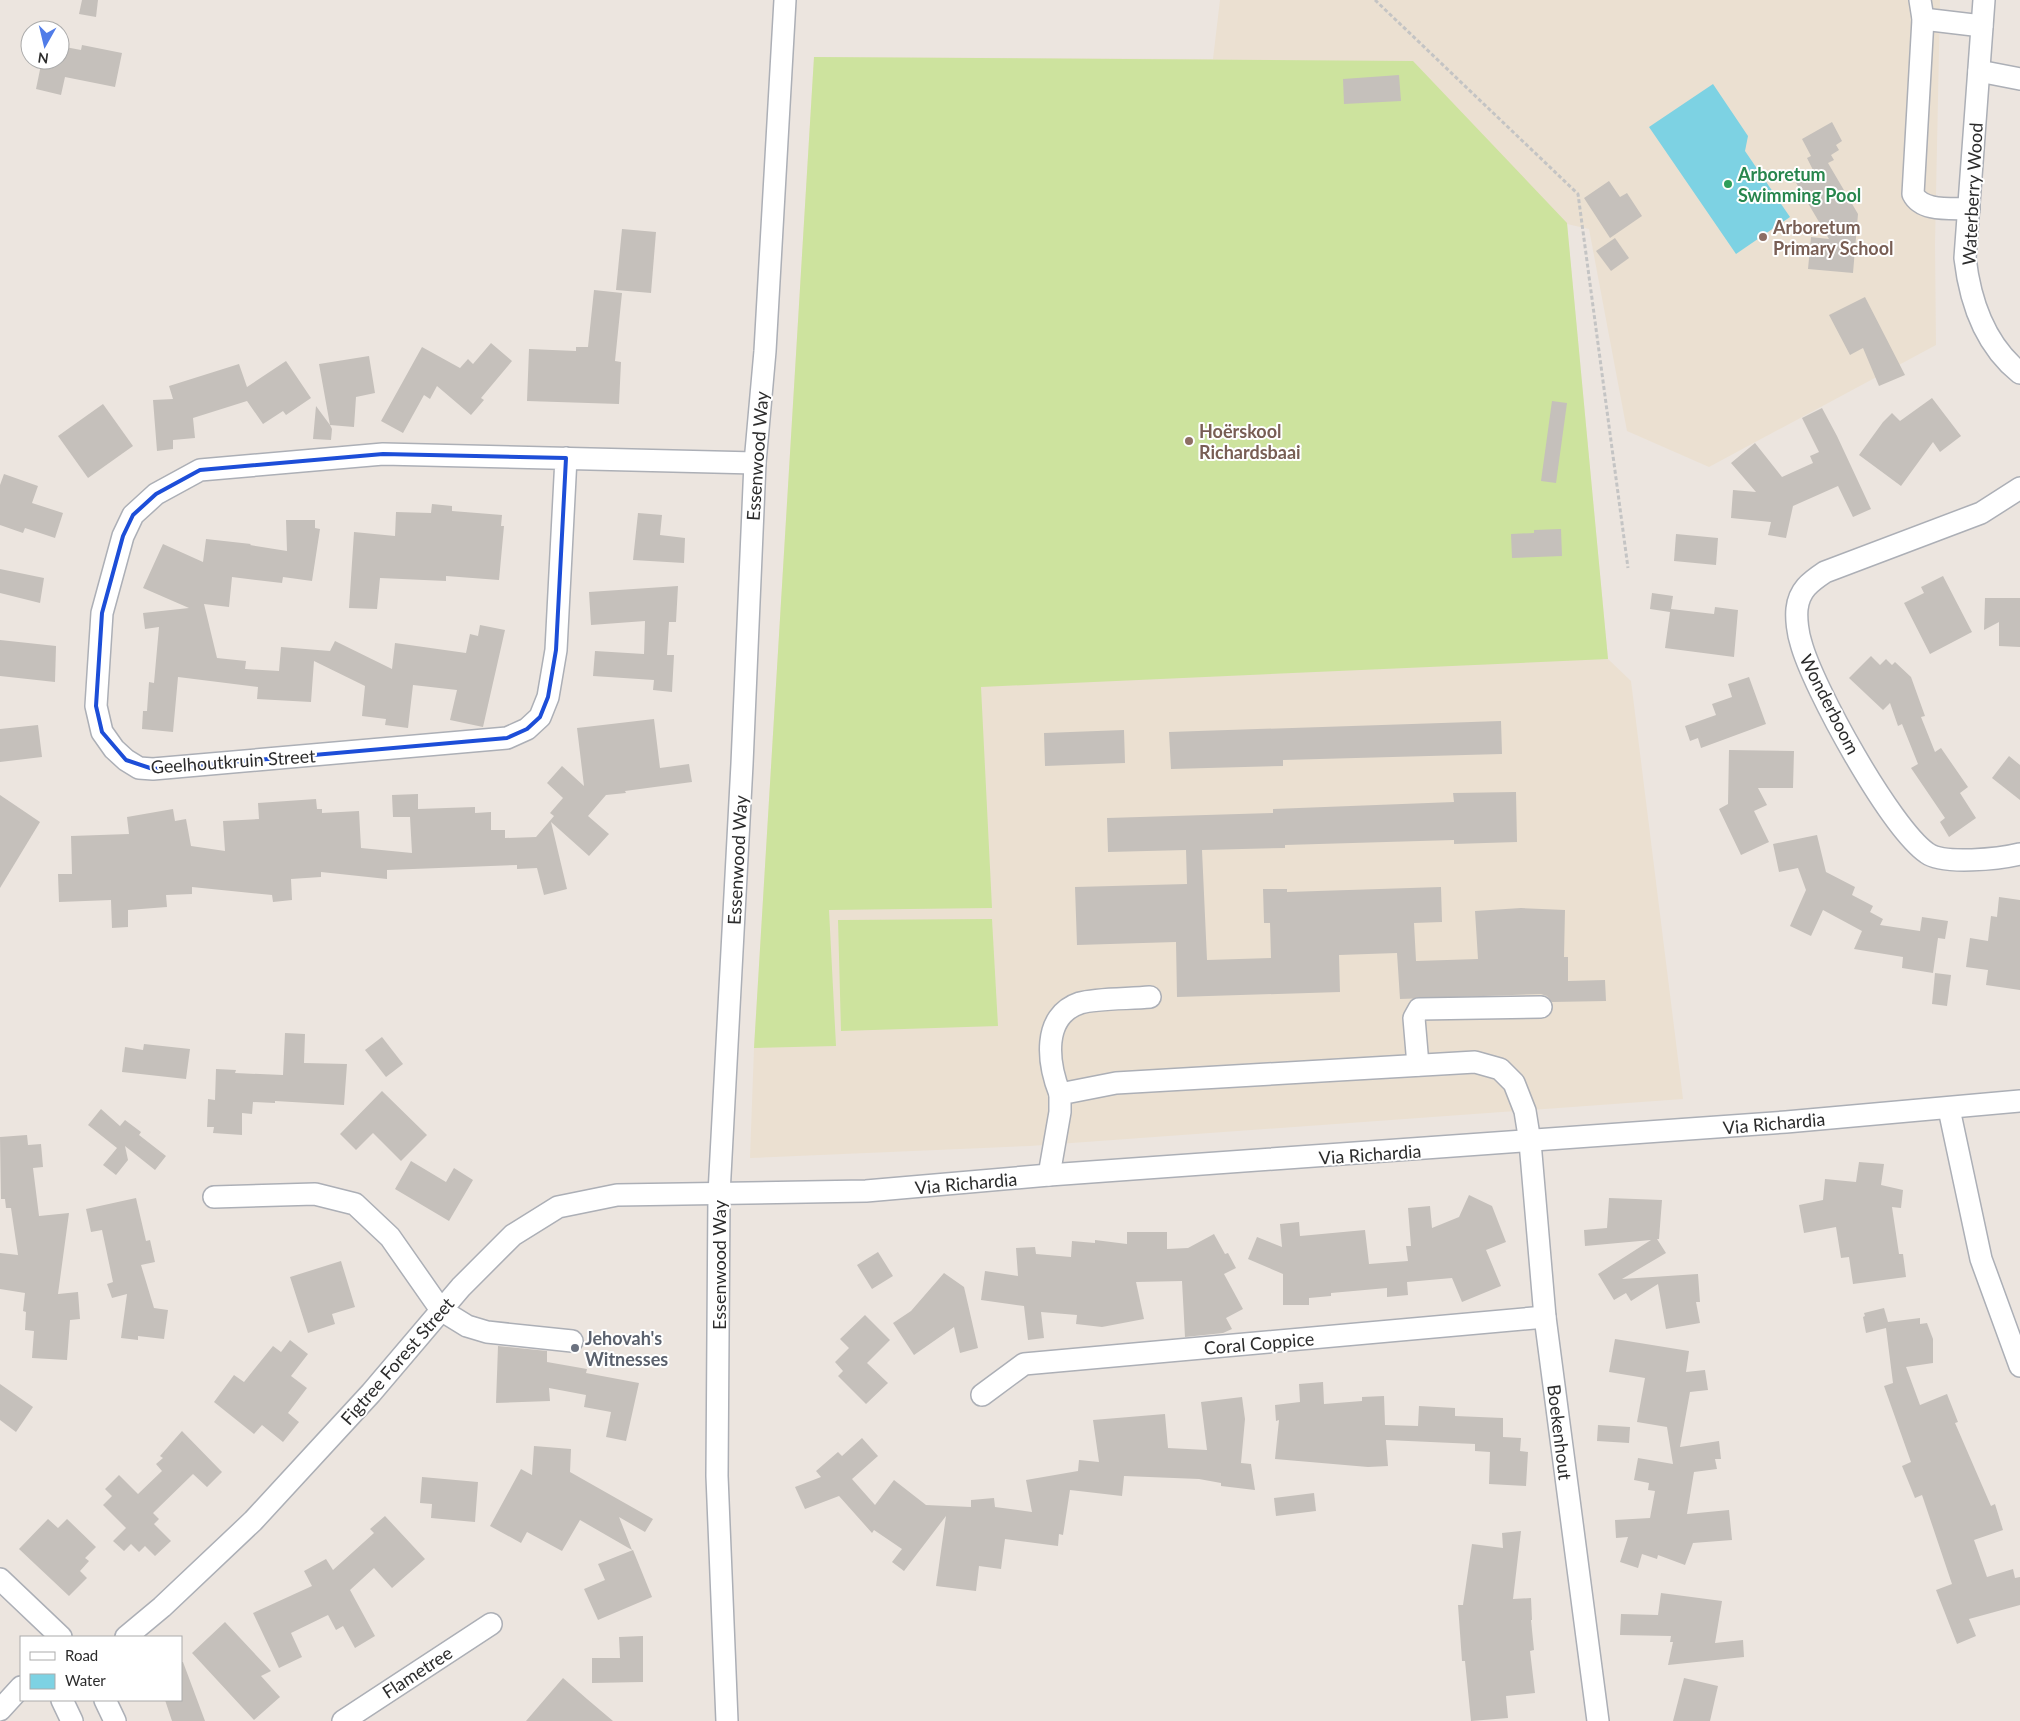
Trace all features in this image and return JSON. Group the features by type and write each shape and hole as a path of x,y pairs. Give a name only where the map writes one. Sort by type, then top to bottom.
{"street":[{"name":"Essenwood Way","path":"727,1721 718,1476 719,1194 755,463 765,351 785,0"},
{"name":"Waterberry Wood","path":"1984,0 1965,258 1968,288 1980,321 1992,343 2020,373"},
{"path":"1969,209 1926,206 1920,204 1913,194 1922,9 1982,26"},
{"path":"1980,71 2020,79"},
{"name":"Geelhoutkruin Street","path":"566,458 556,650 548,697 540,717 527,729 507,738 153,770 139,768 126,760 114,749 102,732 96,706 102,613 123,536 134,515 156,494 200,470 383,454 566,458 755,463"},
{"name":"Wonderboom","path":"2020,488 1981,513 1825,572 1804,588 1797,610 1800,643 1831,712 1877,791 1908,836 1928,854 1951,859 1977,860 2020,854"},
{"path":"1049,1175 1060,1112 1060,1094 1054,1078 1049,1052 1052,1034 1061,1016 1069,1008 1082,1002 1150,998"},
{"path":"1418,1065 1414,1018 1419,1009 1540,1007"},
{"name":"Boekenhout","path":"1060,1094 1116,1083 1475,1062 1500,1068 1514,1083 1525,1111 1530,1142 1545,1317 1598,1721"},
{"name":"Via Richardia","path":"719,1194 866,1191 1049,1175 1530,1142 1949,1109 2020,1101"},
{"path":"1949,1109 1981,1258 2020,1366"},
{"path":"214,1197 315,1194 354,1204 390,1237 441,1310 468,1326 487,1332 572,1341"},
{"name":"Figtree Forest Street","path":"127,1636 162,1607 254,1521 371,1393 441,1310 513,1235 558,1207 616,1195 719,1194"},
{"name":"Coral Coppice","path":"982,1395 1024,1364 1545,1317"},
{"path":"0,1579 60,1636"},
{"name":"Flametree","path":"343,1721 491,1624"},
{"path":"0,1710 20,1688"},
{"path":"62,1701 72,1721"},
{"path":"105,1701 115,1721"}],"path":[{"path":"1375,0 1578,194 1628,568"}],"highlighted area":[{"path":"383,454 566,458 556,650 548,697 540,717 527,729 507,738 153,769 126,760 102,732 96,706 102,613 123,536 133,515 156,494 200,470"}],"shaded area":[{"name":"Hoërskool Richardsbaai","path":"1220,0 1940,0 1935,244 1936,345 1709,467 1627,431 1589,229 1567,224 1608,659 1631,681 1683,1099 1030,1146 750,1158 754,1048 814,57 1213,59"}],"green space":[{"name":"Hoërskool Richardsbaai","path":"814,57 1413,61 1567,223 1608,659 981,687 992,908 829,910 836,1046 754,1048"},
{"path":"992,919 998,1026 841,1031 838,920"}],"water":[{"name":"Arboretum Swimming Pool","path":"1713,84 1748,136 1745,151 1790,217 1736,254 1649,127"}],"building":[{"path":"82,0 98,0 96,17 79,14"},
{"path":"82,45 122,53 115,87 65,77 61,95 36,89 40,70 70,70 70,48 81,50"},
{"path":"1399,75 1401,101 1344,104 1343,79"},
{"path":"1832,122 1842,141 1836,145 1839,150 1831,155 1834,160 1828,163 1858,214 1853,273 1808,269 1811,237 1829,239 1795,181 1813,170 1807,158 1811,156 1802,139"},
{"path":"1609,181 1620,197 1627,193 1642,216 1610,238 1584,198"},
{"path":"622,229 656,232 651,293 616,290"},
{"path":"1615,238 1629,258 1611,271 1596,251"},
{"path":"594,290 622,293 615,361 621,362 619,404 527,401 529,349 576,351 576,347 588,347"},
{"path":"1865,297 1905,375 1879,386 1863,348 1850,355 1829,315"},
{"path":"491,343 512,361 481,398 484,400 471,415 437,386 430,399 424,395 403,433 381,421 422,347 460,368 468,359 473,364"},
{"path":"369,356 375,393 356,397 354,427 330,425 319,364"},
{"path":"286,361 311,398 286,415 283,411 263,424 247,401 193,418 195,438 173,440 173,449 157,451 153,400 173,399 169,386 239,364 247,387"},
{"path":"1932,398 1961,436 1940,452 1933,442 1901,486 1859,455 1883,422 1892,413 1900,421"},
{"path":"1552,401 1567,403 1556,483 1541,481"},
{"path":"103,404 133,446 88,478 58,436"},
{"path":"316,406 332,429 331,440 313,439"},
{"path":"1822,408 1871,509 1853,517 1838,486 1793,506 1786,538 1768,535 1771,522 1731,518 1733,490 1756,492 1731,463 1755,443 1782,477 1813,463 1810,456 1819,452 1802,418"},
{"path":"4,474 38,486 32,503 63,513 55,538 25,528 23,533 0,525 0,485"},
{"path":"432,504 452,506 452,511 502,515 501,526 504,526 499,580 446,576 446,581 380,578 377,609 349,608 354,532 395,536 396,512 431,513"},
{"path":"638,513 662,515 660,535 685,538 684,563 633,560"},
{"path":"286,520 315,520 315,528 320,529 312,581 283,577 282,583 232,577 229,607 204,604 217,658 246,661 245,669 279,671 281,647 330,651 335,641 392,669 395,643 466,653 470,634 478,636 480,625 505,630 483,727 450,720 457,690 413,685 408,728 385,725 386,719 362,716 365,686 314,661 311,702 257,699 258,687 178,677 173,732 142,729 143,711 147,711 149,682 154,683 159,627 145,629 143,613 189,608 143,588 163,544 203,562 206,539 251,544 287,551"},
{"path":"1561,529 1562,556 1512,558 1511,534 1534,533 1534,530"},
{"path":"1676,534 1718,538 1716,565 1674,561"},
{"path":"0,569 44,578 40,603 0,593"},
{"path":"1943,576 1972,632 1930,654 1904,603 1924,593 1921,587"},
{"path":"678,586 676,622 669,622 667,655 674,655 672,692 653,690 654,680 593,676 595,651 644,654 645,621 591,625 589,592"},
{"path":"1652,593 1673,596 1671,609 1714,614 1715,607 1738,610 1734,657 1665,648 1670,612 1650,609"},
{"path":"1985,598 2020,598 2020,647 1999,646 1999,622 1984,630"},
{"path":"0,640 56,646 55,682 0,676"},
{"path":"1871,656 1880,665 1886,659 1892,665 1895,662 1911,677 1925,716 1921,717 1935,752 1941,748 1968,787 1960,793 1976,818 1949,837 1940,822 1945,818 1911,768 1918,764 1902,724 1898,726 1890,703 1883,710 1849,678"},
{"path":"1749,677 1766,724 1701,748 1698,738 1690,741 1685,726 1716,715 1712,704 1732,697 1728,684"},
{"path":"654,719 660,768 689,764 692,782 606,795 588,816 609,834 589,856 551,822 567,889 544,895 537,868 517,869 517,865 387,870 387,879 321,872 321,877 291,879 292,900 273,902 272,895 192,887 192,894 166,895 167,907 128,910 128,927 112,928 111,900 59,902 58,874 72,874 71,836 129,834 127,817 173,809 175,821 186,819 191,846 225,851 223,821 259,819 258,803 316,799 317,809 322,809 322,813 359,811 361,848 412,853 410,817 393,817 392,795 418,794 418,809 475,807 475,813 491,812 491,830 505,830 505,838 536,837 554,816 550,813 563,798 547,783 562,766 584,786 577,728"},
{"path":"1501,721 1502,754 1283,760 1283,766 1171,769 1169,732"},
{"path":"38,725 42,757 0,762 0,729"},
{"path":"1124,730 1125,763 1045,766 1044,733"},
{"path":"1729,750 1794,751 1793,788 1758,788 1767,805 1754,811 1769,842 1741,855 1719,809 1728,804"},
{"path":"2009,756 2020,765 2020,800 1992,778"},
{"path":"1516,792 1517,842 1454,844 1454,840 1285,845 1285,848 1202,850 1207,960 1271,958 1270,923 1264,923 1263,889 1287,889 1287,892 1441,887 1442,922 1414,923 1416,961 1478,959 1475,911 1521,908 1565,910 1564,957 1568,957 1568,981 1605,980 1606,1001 1552,1002 1547,996 1541,994 1400,999 1397,953 1339,955 1340,992 1177,997 1176,942 1077,945 1075,887 1187,884 1186,850 1108,852 1107,818 1273,813 1273,809 1454,802 1453,793"},
{"path":"0,795 40,822 0,888"},
{"path":"1817,835 1826,872 1855,887 1852,895 1873,906 1870,912 1883,919 1880,925 1920,931 1922,917 1948,921 1945,939 1938,938 1933,973 1902,968 1903,957 1854,949 1862,931 1823,910 1811,936 1790,926 1806,890 1798,868 1779,872 1773,844"},
{"path":"1999,897 2020,900 2020,990 1986,985 1988,970 1966,967 1970,938 1988,941 1991,916 1997,917"},
{"path":"1935,973 1951,975 1947,1006 1932,1004"},
{"path":"285,1033 305,1034 304,1063 347,1064 344,1105 275,1101 275,1103 253,1102 252,1114 242,1113 242,1135 213,1133 214,1127 207,1127 208,1099 215,1100 216,1069 236,1070 235,1073 283,1075"},
{"path":"382,1037 403,1064 386,1077 365,1050"},
{"path":"144,1044 190,1049 186,1079 122,1072 125,1047 143,1050"},
{"path":"382,1091 427,1135 401,1161 373,1133 356,1150 340,1134"},
{"path":"101,1109 120,1126 125,1120 141,1132 139,1135 166,1156 155,1170 125,1146 128,1160 116,1175 103,1165 117,1148 88,1125"},
{"path":"27,1135 28,1145 41,1144 43,1167 33,1168 39,1216 69,1213 58,1294 78,1292 80,1319 70,1320 67,1360 32,1358 34,1331 25,1330 26,1312 23,1311 25,1293 0,1289 0,1253 18,1255 11,1208 6,1208 5,1199 1,1199 0,1137"},
{"path":"411,1161 446,1182 454,1168 473,1180 449,1221 395,1189"},
{"path":"1859,1162 1884,1164 1881,1185 1903,1190 1901,1208 1892,1207 1899,1254 1903,1254 1906,1277 1853,1284 1849,1257 1841,1258 1836,1227 1804,1233 1799,1205 1823,1200 1825,1179 1856,1182"},
{"path":"1469,1195 1492,1206 1506,1242 1486,1250 1501,1286 1462,1302 1452,1278 1407,1282 1408,1295 1387,1297 1387,1288 1331,1293 1331,1296 1309,1298 1309,1305 1283,1305 1283,1274 1248,1259 1257,1237 1282,1247 1280,1224 1299,1222 1300,1236 1365,1230 1369,1264 1408,1261 1406,1246 1411,1246 1408,1208 1430,1206 1432,1228 1459,1217"},
{"path":"136,1198 146,1241 150,1240 155,1262 141,1265 154,1308 168,1310 164,1339 138,1336 138,1340 121,1338 127,1294 112,1298 107,1284 113,1282 102,1230 91,1232 86,1209"},
{"path":"1609,1198 1662,1200 1659,1239 1657,1239 1666,1253 1622,1279 1698,1274 1700,1302 1696,1302 1700,1323 1666,1329 1658,1284 1631,1301 1626,1293 1614,1300 1598,1274 1651,1240 1585,1246 1584,1230 1607,1228"},
{"path":"1127,1232 1167,1232 1167,1249 1188,1248 1214,1234 1225,1254 1228,1253 1236,1268 1224,1274 1243,1309 1226,1318 1232,1329 1223,1333 1185,1337 1182,1281 1136,1282 1144,1319 1102,1327 1076,1324 1077,1315 1041,1312 1044,1338 1028,1340 1024,1306 981,1300 985,1271 1018,1276 1016,1248 1035,1247 1036,1254 1071,1257 1072,1241 1095,1243 1095,1240 1127,1244"},
{"path":"878,1252 893,1276 872,1289 857,1265"},
{"path":"341,1261 355,1307 332,1314 335,1324 308,1333 290,1277"},
{"path":"944,1273 964,1287 978,1348 960,1353 954,1327 914,1355 893,1323 911,1311"},
{"path":"1884,1308 1888,1322 1920,1318 1920,1324 1927,1323 1933,1339 1933,1363 1906,1367 1920,1405 1947,1394 1958,1422 1955,1423 1991,1506 1995,1504 2003,1530 1974,1540 1987,1577 2013,1569 2015,1578 2020,1577 2020,1605 1969,1619 1976,1636 1957,1644 1936,1590 1952,1584 1922,1495 1915,1498 1902,1466 1911,1462 1884,1386 1893,1383 1886,1328 1866,1333 1864,1313"},
{"path":"865,1315 890,1340 867,1363 888,1383 866,1404 838,1376 843,1371 835,1362 849,1348 840,1339"},
{"path":"1615,1339 1689,1351 1686,1372 1705,1370 1708,1390 1690,1392 1680,1447 1719,1441 1721,1459 1715,1459 1717,1469 1694,1472 1687,1514 1729,1510 1732,1540 1693,1543 1685,1565 1658,1555 1657,1559 1642,1554 1638,1568 1620,1562 1628,1537 1616,1538 1615,1520 1650,1518 1655,1491 1648,1490 1649,1483 1634,1480 1638,1458 1673,1464 1667,1427 1637,1422 1645,1378 1609,1372"},
{"path":"290,1340 308,1354 291,1376 307,1388 288,1413 299,1422 283,1442 262,1425 254,1434 214,1402 234,1375 244,1382 273,1346 281,1352"},
{"path":"498,1346 547,1351 547,1362 587,1369 586,1373 639,1383 626,1441 606,1437 611,1412 584,1407 586,1395 549,1388 550,1401 496,1403"},
{"path":"1323,1382 1324,1404 1362,1401 1362,1397 1384,1396 1385,1425 1418,1426 1419,1406 1455,1408 1455,1416 1503,1418 1503,1437 1521,1438 1520,1451 1528,1452 1526,1486 1489,1484 1490,1452 1475,1451 1475,1444 1386,1440 1388,1466 1368,1467 1275,1459 1279,1420 1276,1421 1275,1405 1300,1402 1299,1384"},
{"path":"0,1384 33,1407 16,1432 0,1420"},
{"path":"1242,1397 1245,1419 1241,1463 1251,1464 1255,1490 1221,1486 1221,1483 1199,1479 1124,1476 1122,1496 1070,1490 1063,1535 1059,1534 1058,1546 1005,1539 1001,1569 979,1566 976,1591 936,1586 946,1516 904,1571 892,1562 902,1549 874,1530 872,1533 839,1496 805,1509 795,1487 821,1477 816,1471 838,1452 842,1456 862,1438 878,1456 852,1479 875,1505 894,1480 926,1505 971,1507 971,1500 994,1498 995,1507 1032,1512 1026,1480 1078,1471 1079,1460 1099,1462 1093,1420 1165,1414 1168,1448 1207,1450 1201,1402"},
{"path":"1598,1425 1630,1427 1629,1443 1597,1441"},
{"path":"182,1431 222,1472 207,1487 193,1474 153,1513 159,1519 154,1524 171,1541 155,1556 145,1546 139,1552 131,1544 124,1551 113,1541 126,1528 103,1505 112,1496 105,1489 119,1475 138,1494 162,1471 156,1464 163,1458 160,1456"},
{"path":"534,1446 571,1449 570,1472 653,1519 645,1532 619,1517 632,1550 580,1520 562,1551 527,1532 521,1543 490,1526 521,1469 532,1475"},
{"path":"422,1477 478,1482 475,1522 431,1518 432,1504 420,1503"},
{"path":"1314,1493 1316,1511 1276,1516 1274,1498"},
{"path":"385,1516 425,1559 392,1588 374,1568 350,1590 375,1636 355,1648 343,1626 336,1630 328,1615 291,1633 302,1657 279,1668 253,1613 312,1586 304,1571 326,1559 333,1570 374,1533 370,1529"},
{"path":"48,1519 58,1528 67,1519 96,1547 85,1558 89,1561 80,1571 87,1578 69,1596 19,1549"},
{"path":"1521,1531 1513,1599 1531,1598 1534,1650 1530,1651 1535,1693 1506,1696 1508,1718 1471,1721 1465,1661 1462,1661 1458,1605 1463,1605 1472,1544 1503,1548 1502,1533"},
{"path":"633,1550 652,1597 598,1620 584,1589 605,1580 598,1564"},
{"path":"1661,1593 1722,1601 1715,1643 1743,1640 1744,1657 1668,1665 1673,1642 1670,1642 1671,1636 1620,1635 1621,1614 1658,1615"},
{"path":"225,1622 271,1671 261,1676 280,1697 254,1720 192,1653"},
{"path":"643,1636 643,1682 592,1683 592,1658 620,1658 619,1637"},
{"path":"183,1662 205,1721 172,1721 165,1701 182,1701"},
{"path":"563,1678 587,1699 613,1721 526,1721"},
{"path":"1684,1678 1718,1686 1710,1721 1673,1721"}],"place":[{"name":"Arboretum Swimming Pool","path":"1728,184"},
{"name":"Arboretum Primary School","path":"1763,237"},
{"name":"Hoërskool Richardsbaai","path":"1189,441"},
{"name":"Jehovah's Witnesses","path":"575,1348"}]}
